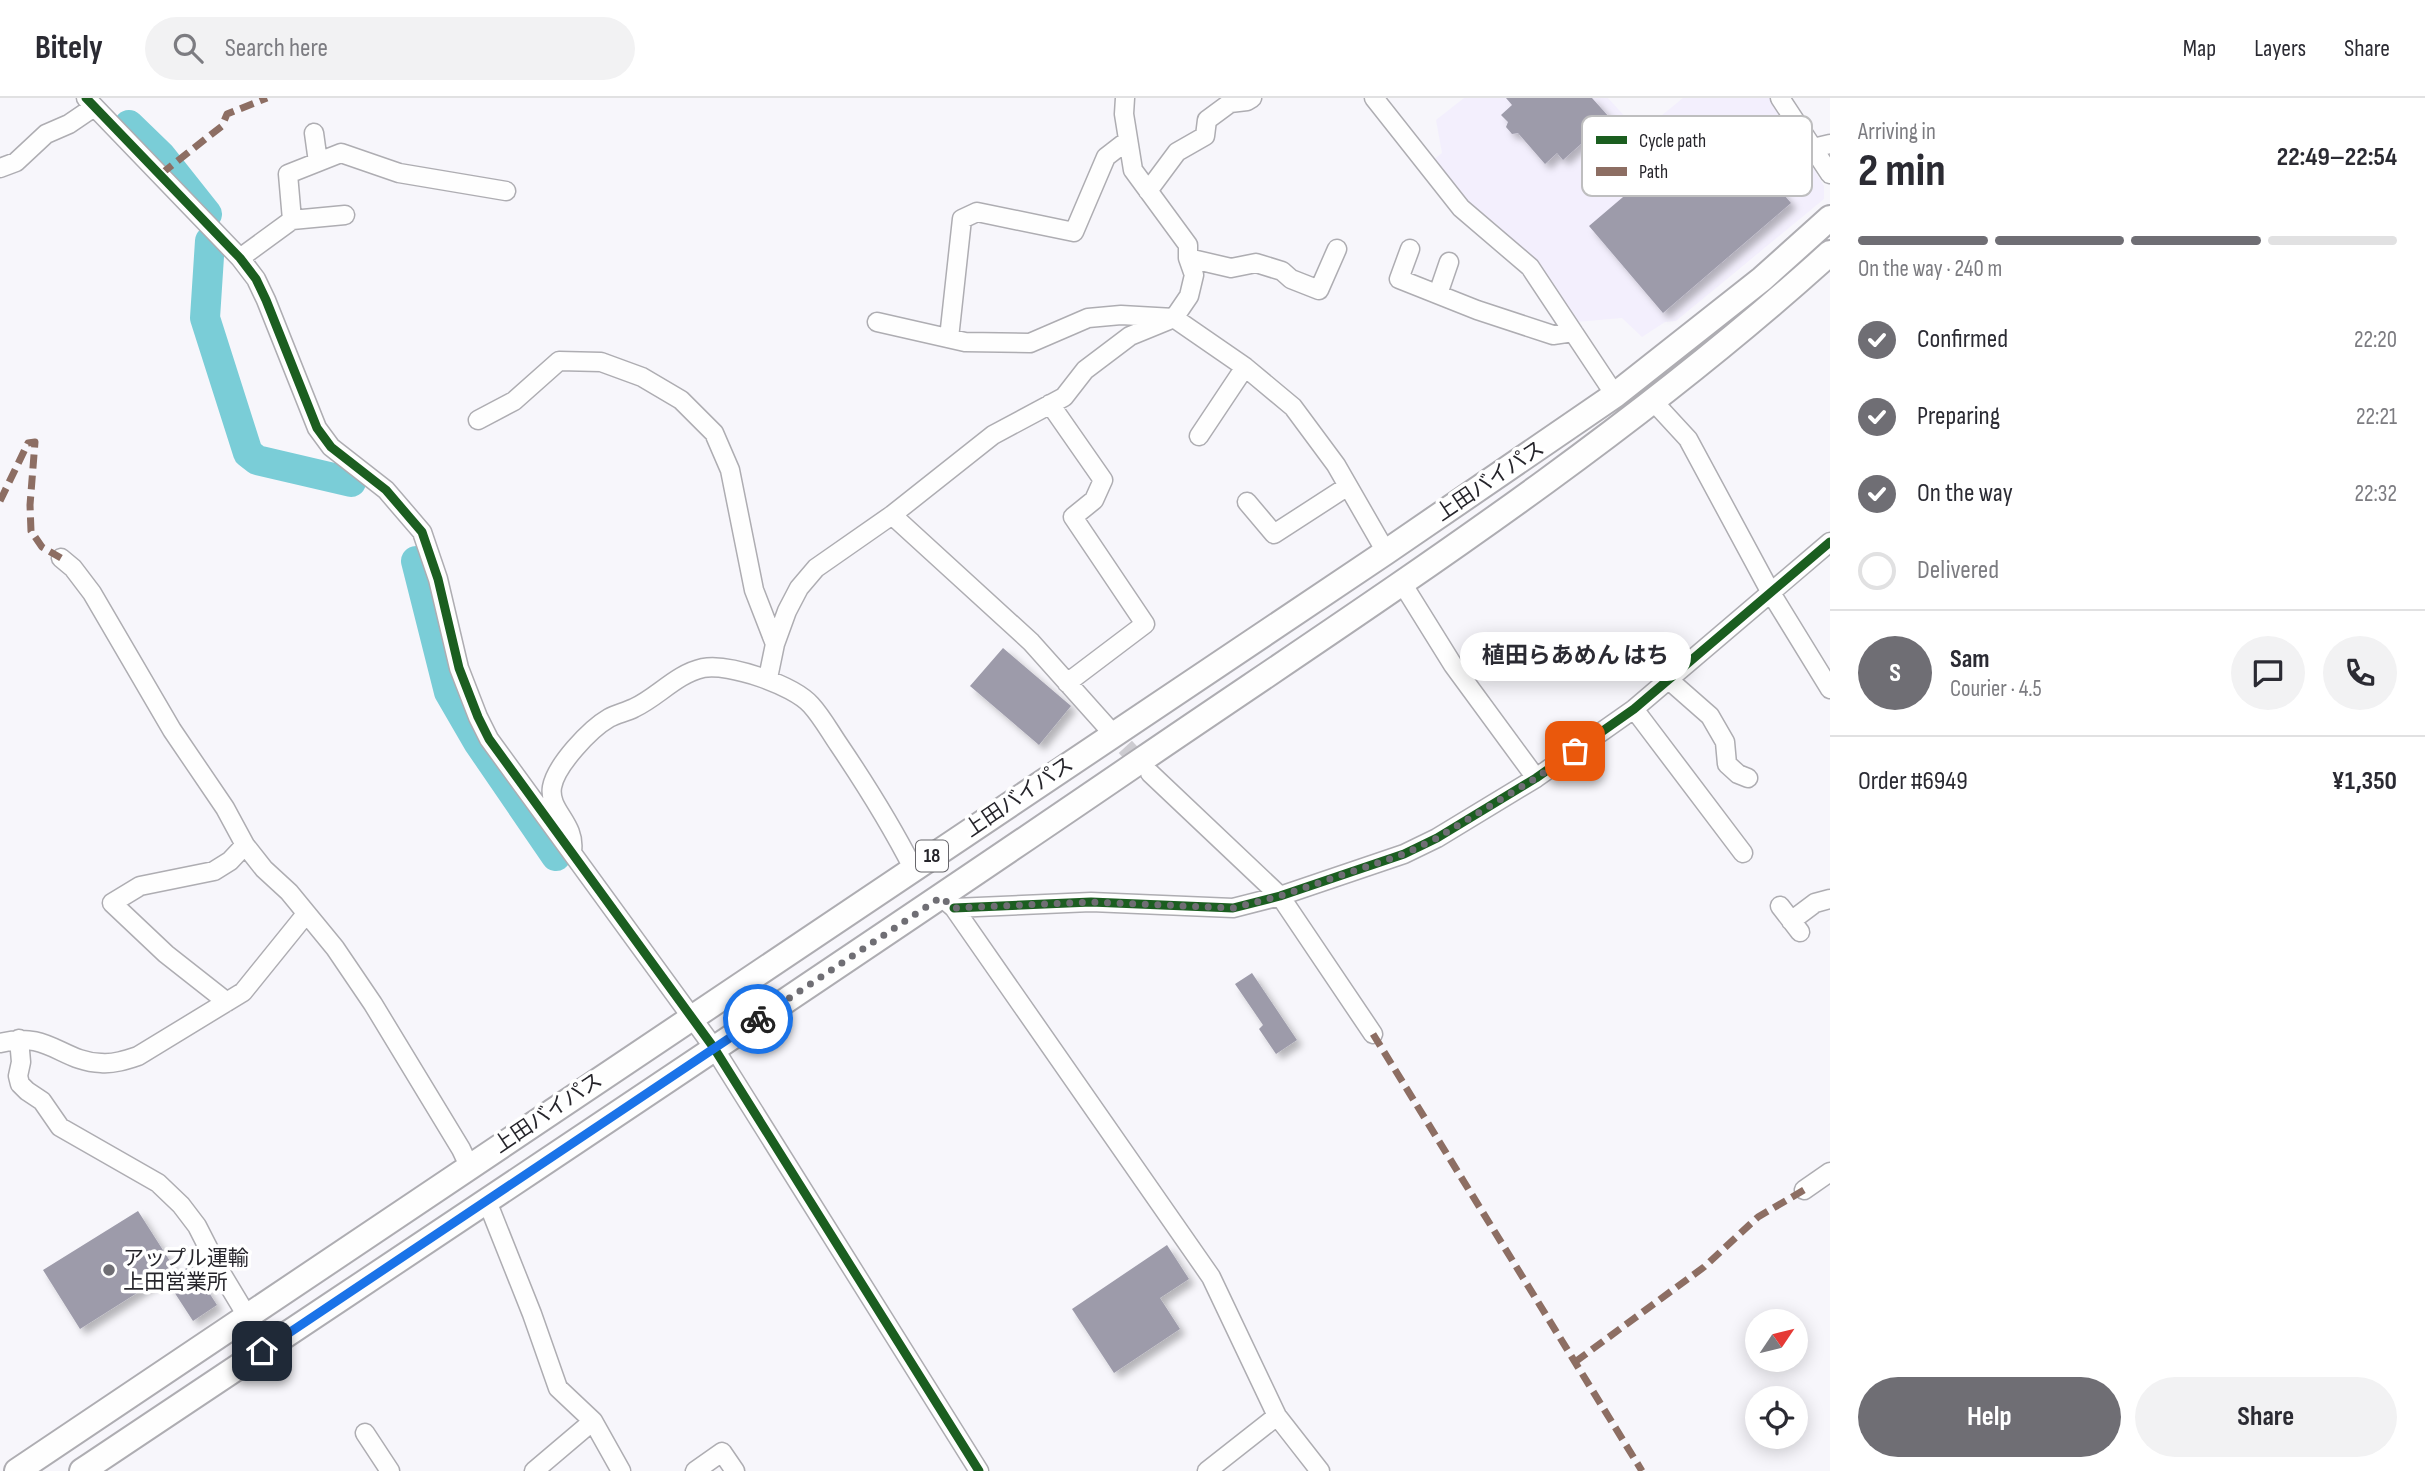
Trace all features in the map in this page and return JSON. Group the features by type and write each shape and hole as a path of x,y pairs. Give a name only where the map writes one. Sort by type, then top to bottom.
{"highway":[{"name":"上田バイパス","path":"17,1471 1386,552 1615,395 1762,279 1830,218"},
{"name":"上田バイパス","path":"82,1471 714,1048 947,902 1571,465 1775,303 1830,253"}],"street":[{"path":"768,678 775,644 799,588 816,569 892,515 993,435 1064,397 1085,370 1130,336 1174,318 1189,296 1194,275 1188,258 1188,245 1133,170 1124,114 1125,98"},
{"path":"1149,191 1177,152 1205,136 1207,120 1230,103 1252,98"},
{"path":"1374,98 1461,208 1530,267 1615,395"},
{"path":"1780,98 1795,116"},
{"path":"0,168 16,162 48,132 69,124 90,103 240,258 256,279 317,428 331,447 386,490 422,532 438,579 459,668 478,717 505,764 714,1048 974,1470"},
{"path":"314,133 318,162"},
{"path":"949,338 962,219 977,212 1074,232 1106,157 1128,140"},
{"path":"1821,146 1830,174"},
{"path":"292,220 288,174 341,153 399,173 506,191"},
{"path":"240,258 292,220 345,215"},
{"path":"1188,258 1231,268 1256,263 1282,271 1291,279 1320,290 1337,248"},
{"path":"1409,249 1399,279 1477,310 1553,335 1573,332"},
{"path":"1438,294 1450,262"},
{"path":"877,321 965,342 1030,343 1088,318 1121,315 1174,318 1245,366 1293,407 1336,465 1386,552"},
{"path":"478,420 514,401 559,361 601,362 642,377 681,400 714,433 730,470 754,590 775,644"},
{"path":"1199,436 1245,366"},
{"path":"1652,400 1688,439 1771,593 1830,689"},
{"path":"1050,404 1103,480 1094,500 1073,517 1145,624 1067,683"},
{"path":"1247,502 1274,534 1348,486"},
{"path":"892,515 1031,642 1107,727"},
{"path":"947,902 1091,902 1233,908 1280,896 1404,854 1437,838 1536,778 1634,709 1830,542"},
{"path":"61,558 74,568 92,593 166,720 225,808 245,845 264,869 289,892 335,948 373,1004 469,1166"},
{"path":"1402,583 1453,665 1536,778"},
{"path":"571,853 574,838 555,804 552,788 558,774 587,734 609,718 636,707 680,678 704,668 732,670 768,678 810,704 867,786 913,868"},
{"path":"1669,680 1710,716 1725,742 1727,764 1738,774 1748,778"},
{"path":"1634,709 1743,853"},
{"path":"1150,773 1280,896 1373,1034"},
{"path":"227,1002 166,954 112,902 140,886 214,872 230,861 245,845"},
{"path":"1780,906 1795,926 1815,904 1830,900"},
{"path":"947,902 1211,1277 1276,1416 1320,1471"},
{"path":"0,1043 19,1039 33,1040 98,1063 120,1062 138,1056 243,992 306,914"},
{"path":"19,1039 20,1084 43,1101 60,1127 158,1183 181,1205 197,1226 247,1315"},
{"path":"1804,1190 1830,1172"},
{"path":"487,1201 558,1388 593,1421 621,1471"},
{"path":"1207,1471 1276,1416"},
{"path":"534,1471 593,1421"},
{"path":"365,1433 390,1471"},
{"path":"695,1471 722,1452 735,1471"}],"shaded area":[{"path":"1464,98 1608,98 1624,116 1582,116 1582,196 1812,196 1812,166 1824,186 1824,199 1676,321 1665,322 1642,337 1622,318 1576,322 1553,286 1528,255 1494,222 1467,203 1433,160 1442,153 1436,120"},
{"path":"1683,98 1770,98 1781,116 1661,116"}],"building":[{"path":"1506,98 1592,98 1608,116 1582,116 1582,143 1563,160 1557,153 1545,164 1518,133 1512,134 1506,127 1508,122 1501,115 1512,105"},
{"path":"1624,196 1785,196 1791,203 1663,313 1589,226"},
{"path":"1003,648 1071,706 1039,745 970,686"},
{"path":"1252,973 1297,1040 1276,1054 1259,1029 1263,1025 1235,984"},
{"name":"アップル運輸 上田営業所","path":"138,1211 175,1269 80,1329 43,1270"},
{"path":"1167,1245 1189,1279 1160,1298 1180,1329 1114,1373 1072,1309"},
{"path":"191,1265 217,1305 193,1321 167,1281"}],"waterway":[{"path":"129,125 161,156 207,214"},
{"path":"210,241 205,318 248,453 257,460 351,482"},
{"path":"416,561 449,692 478,742 556,856"}],"tunnel":[{"path":"1107,727 1145,768"}],"marked path":[{"path":"161,174 222,126 227,114 267,98"},
{"path":"0,501 28,443 35,442 30,505 31,531 42,547 61,558"},
{"path":"1373,1034 1642,1471"},
{"path":"1575,1362 1704,1267 1758,1217 1804,1190"}],"cycle path":[{"path":"86,98 240,258 256,279 266,300 317,428 331,447 386,490 422,532 438,579 459,668 489,739 714,1048 979,1471"},
{"path":"954,908 1091,902 1233,908 1280,896 1404,854 1437,838 1536,778 1634,709 1830,542"}],"way so far":[{"path":"758,1019 941,897 954,908 1091,902 1233,908 1280,896 1404,854 1437,838 1575,751"}],"place":[{"name":"植田らあめん はち","path":"1575,751"},
{"name":"アップル運輸 上田営業所","path":"109,1270"}],"route":[{"path":"262,1351 758,1019"}]}
